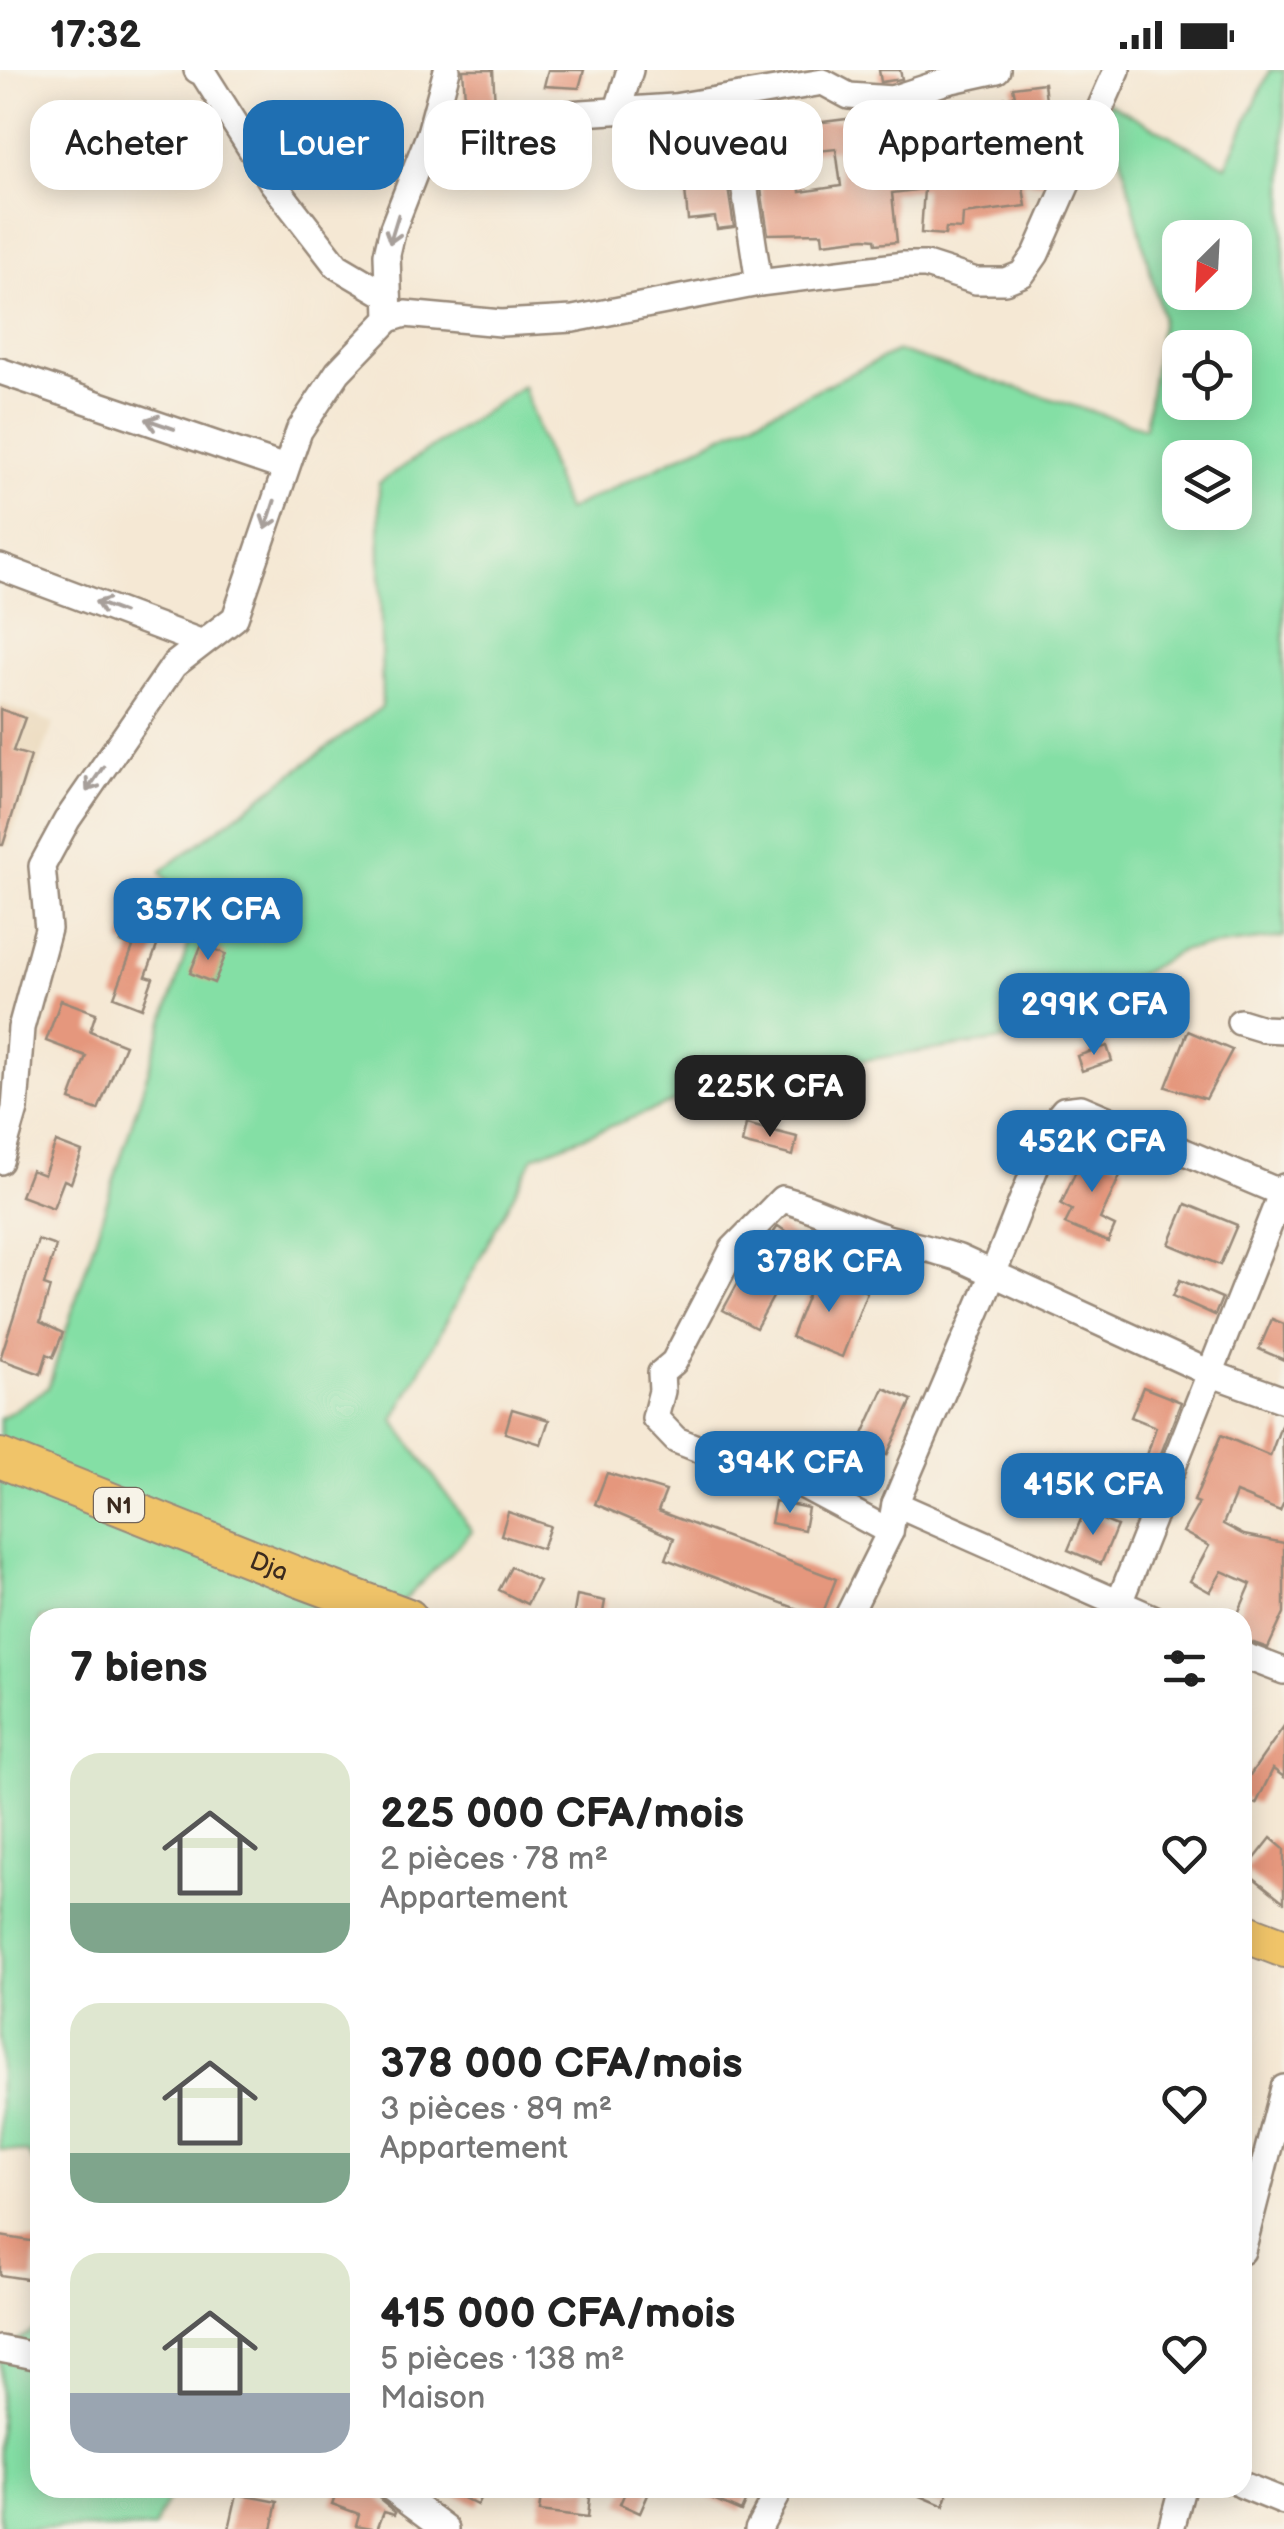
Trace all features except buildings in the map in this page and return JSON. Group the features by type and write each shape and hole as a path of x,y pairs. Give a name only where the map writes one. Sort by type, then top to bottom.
{"highway":[{"name":"Dja","path":"0,1458 381,1608"},
{"path":"1252,1936 1284,1948"}],"street":[{"path":"439,100 447,70"},
{"path":"621,100 630,70"},
{"path":"719,100 825,76 848,96 892,98 947,80 997,70"},
{"path":"201,71 272,182 338,266 388,308 405,314 501,323 572,320 760,283 904,265 926,265 976,281 1005,281 1022,274 1036,254 1117,70"},
{"path":"732,98 760,283"},
{"path":"0,1161 15,1108 22,1028 48,929 42,866 67,820 174,664 235,618 241,607 299,431 388,308 386,254 424,148"},
{"path":"0,371 285,468"},
{"path":"0,567 200,642"},
{"path":"1240,1022 1284,1030"},
{"path":"852,1608 890,1532 895,1504 1053,1123 1064,1110 1081,1108 1283,1191 1119,1604"},
{"path":"890,1532 778,1472 676,1440 655,1418 662,1391 661,1373 674,1362 734,1249 782,1199 819,1209 881,1236 923,1245 1212,1374 1284,1400"},
{"path":"895,1504 1128,1608"},
{"path":"1252,1659 1284,1671"},
{"path":"1252,2212 1284,2088"},
{"path":"0,2349 30,2355"},
{"path":"1252,2489 1284,2502"},
{"path":"405,2498 446,2529"},
{"path":"758,2529 775,2498"},
{"path":"1171,2529 1179,2498"}],"shaded area":[{"path":"0,703 54,723 8,846 0,843"}],"green space":[{"path":"1270,70 1284,70 1284,937 1182,950 1030,1036 732,1079 534,1156 394,1420 472,1531 397,1608 30,1608 30,2156 0,2149 0,1419 48,1388 198,914 160,872 382,707 379,483 523,386 566,511 897,351 1145,428 1162,317 1119,149 1119,108 1226,166"},
{"path":"30,2332 30,2498 168,2498 154,2529 0,2529 0,2353"}]}
